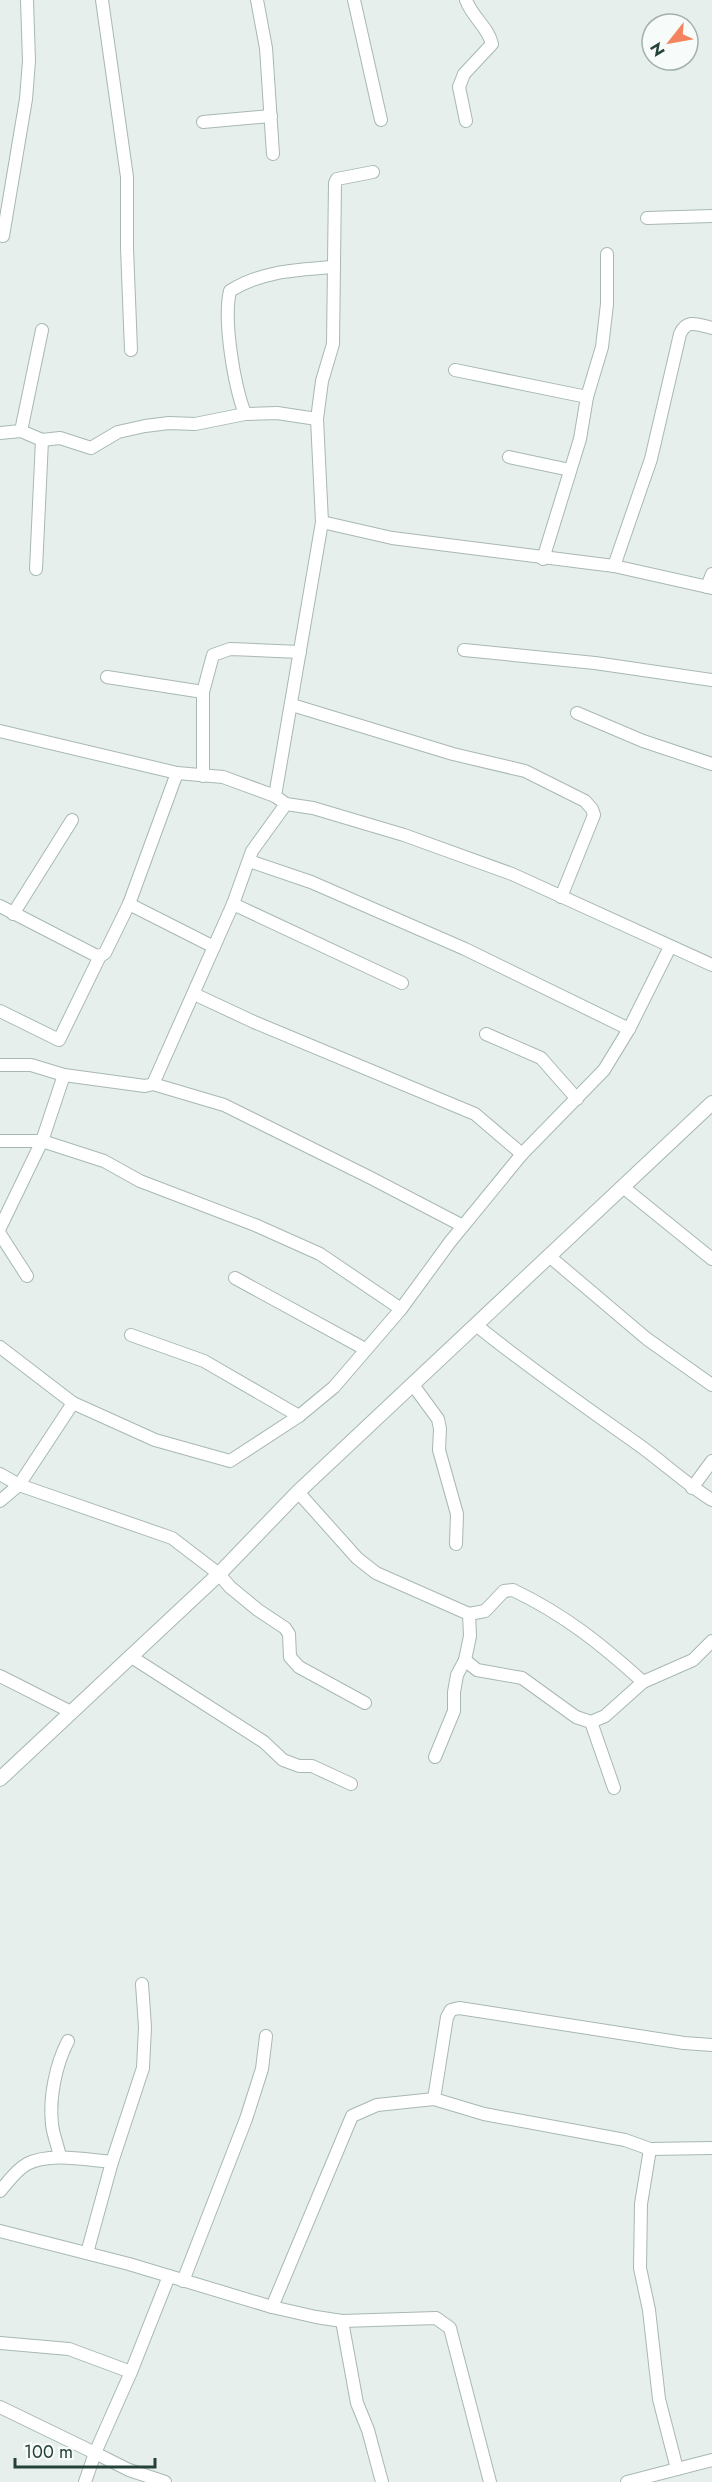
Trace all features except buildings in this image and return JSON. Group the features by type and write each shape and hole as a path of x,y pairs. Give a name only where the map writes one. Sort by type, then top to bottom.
{"street":[{"path":"3,236 26,99 29,61 27,0"},
{"path":"102,0 127,177 131,350"},
{"path":"257,0 266,48 273,154"},
{"path":"354,0 381,120"},
{"path":"466,0 471,13 490,36 492,44 464,74 459,87 466,121"},
{"path":"203,122 271,116"},
{"path":"275,796 322,522 317,419 320,389 333,344 333,267 337,179 373,172"},
{"path":"648,218 712,216"},
{"path":"543,559 580,439 587,397 602,346 607,304 607,254"},
{"path":"244,414 237,390 226,308 230,291 259,276 333,267"},
{"path":"614,566 651,459 683,326 689,323 712,328"},
{"path":"21,431 42,330"},
{"path":"455,370 587,397"},
{"path":"0,433 21,431 42,440 60,438 91,448 118,432 169,423 195,424 244,414 277,414 317,419"},
{"path":"36,569 42,440"},
{"path":"509,456 570,470"},
{"path":"322,522 392,538 543,559 614,566 710,587 712,574"},
{"path":"203,777 203,692 213,655 230,649 300,652"},
{"path":"464,650 595,663 712,680"},
{"path":"107,677 203,692"},
{"path":"292,705 453,754 525,771 585,801 594,815 561,897"},
{"path":"577,713 643,741 712,764"},
{"path":"0,731 177,773 223,777 275,796 286,804 313,808 404,835 512,874 712,965"},
{"path":"0,1011 58,1040 129,904 177,773"},
{"path":"153,1084 233,904 249,861 258,843 286,804"},
{"path":"13,914 72,820"},
{"path":"249,861 311,882 465,949 629,1029"},
{"path":"129,904 214,947"},
{"path":"233,904 402,983"},
{"path":"0,906 100,956"},
{"path":"0,1347 73,1403 155,1440 230,1461 299,1416 334,1387 401,1309 463,1226 522,1154 604,1070 629,1029 670,946"},
{"path":"194,994 276,1031 475,1114 522,1154"},
{"path":"486,1034 541,1058 578,1099"},
{"path":"0,1065 31,1065 64,1075 145,1086 153,1084 224,1105 463,1226"},
{"path":"0,1228 42,1141 64,1075"},
{"path":"0,1779 219,1574 298,1492 712,1103"},
{"path":"0,1141 42,1141 95,1157 140,1181 255,1225 320,1254 401,1309"},
{"path":"623,1187 712,1259"},
{"path":"0,1234 27,1276"},
{"path":"549,1256 647,1339 712,1385"},
{"path":"235,1278 365,1349"},
{"path":"476,1326 530,1369 642,1448 692,1488 712,1500"},
{"path":"131,1335 204,1361 299,1416"},
{"path":"412,1385 438,1419 439,1450 458,1514 456,1544"},
{"path":"0,1501 19,1485 73,1403"},
{"path":"692,1488 712,1461"},
{"path":"0,1474 19,1485 172,1538 219,1574 230,1587 258,1610 285,1628 289,1634 290,1657 299,1667 365,1704"},
{"path":"298,1492 357,1558 376,1574 469,1614 485,1611 504,1591 513,1590 536,1601 589,1635 643,1682"},
{"path":"435,1757 454,1711 457,1675 465,1660 470,1636 469,1614"},
{"path":"465,1660 477,1670 522,1678 576,1717 591,1722 605,1716 643,1682 693,1660 712,1641"},
{"path":"130,1656 264,1742 284,1760 299,1766 312,1766 351,1784"},
{"path":"0,1676 71,1712"},
{"path":"591,1722 614,1788"},
{"path":"87,2253 112,2162 143,2068 145,2027 142,1984"},
{"path":"434,2098 447,2017 451,2010 459,2008 684,2043 712,2045"},
{"path":"183,2281 246,2119 262,2069 266,2036"},
{"path":"60,2157 52,2126 52,2106 62,2052 68,2040"},
{"path":"272,2307 352,2116 376,2105 434,2098 484,2114 625,2140 650,2149 712,2148"},
{"path":"650,2149 640,2204 640,2268 649,2310 659,2399 677,2469"},
{"path":"0,2191 12,2176 28,2164 60,2157 112,2162"},
{"path":"0,2231 87,2253 272,2307 342,2321 436,2318 450,2328 490,2482"},
{"path":"85,2482 169,2276"},
{"path":"342,2321 357,2403 368,2430 382,2482"},
{"path":"0,2343 69,2349 131,2372"},
{"path":"0,2407 129,2470 165,2482"},
{"path":"627,2482 712,2460"}]}
